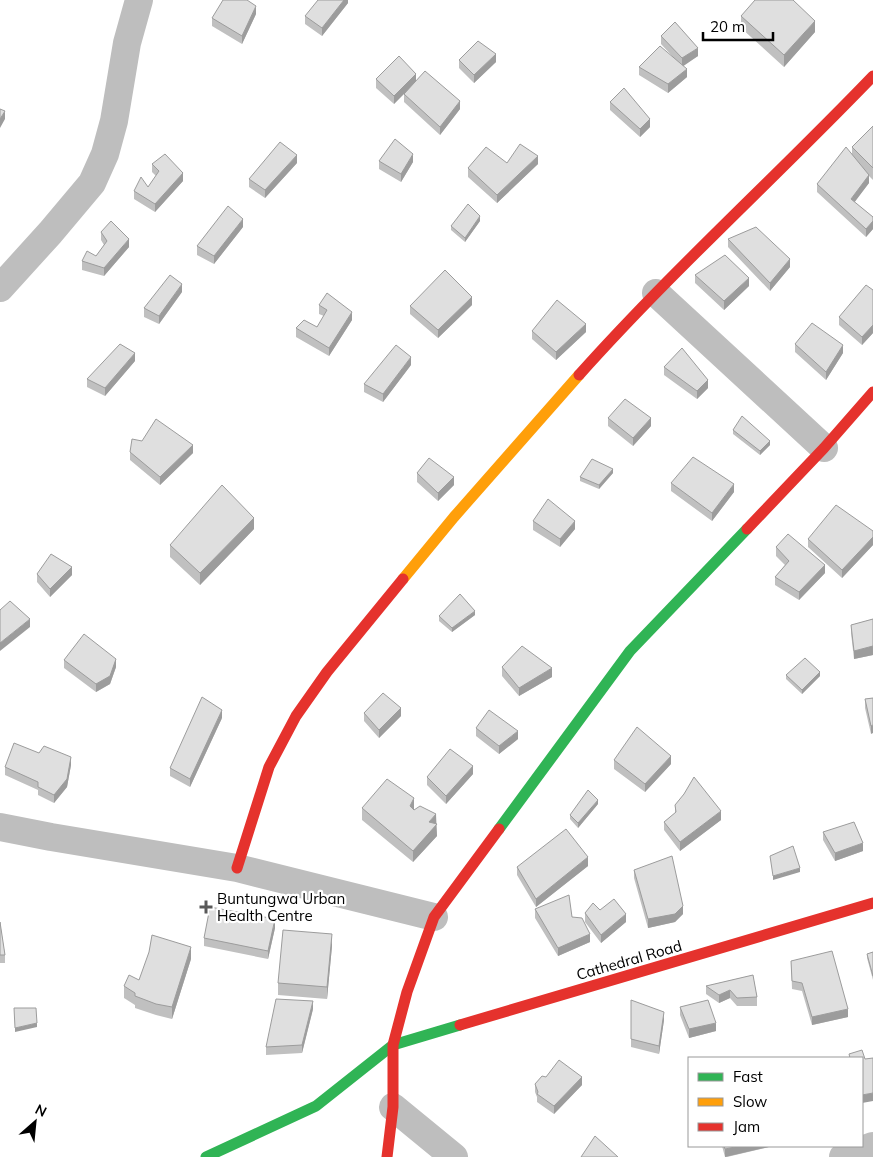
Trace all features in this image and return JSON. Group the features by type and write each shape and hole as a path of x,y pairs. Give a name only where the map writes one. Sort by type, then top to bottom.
{"street":[{"path":"0,288 92,183 105,154 112,129 127,43 140,0"},
{"path":"237,868 269,767 296,716 327,672 454,517 602,350 656,293 873,76"},
{"path":"656,293 824,448"},
{"path":"387,1157 393,1108 393,1045 407,992 434,917 630,650 869,403"},
{"path":"0,827 237,868 434,917"},
{"name":"Cathedral Road","path":"393,1045 873,903"},
{"path":"206,1157 316,1106 393,1045"},
{"path":"393,1108 454,1157"},
{"path":"843,1157 873,1146"}],"building":[{"path":"223,0 247,0 256,6 242,36 212,18"},
{"path":"318,0 344,0 322,28 305,16"},
{"path":"755,0 793,0 815,21 784,55 741,16"},
{"path":"675,22 698,48 682,58 661,36"},
{"path":"478,41 496,54 474,75 459,60"},
{"path":"660,46 687,69 668,84 639,67"},
{"path":"399,56 416,74 394,96 376,79"},
{"path":"425,71 460,101 440,127 404,94"},
{"path":"624,88 650,119 640,129 610,102"},
{"path":"0,109 5,111 0,119"},
{"path":"873,126 873,168 852,147"},
{"path":"395,139 413,154 401,174 379,161"},
{"path":"280,142 297,155 265,190 249,179"},
{"path":"520,144 538,156 497,195 468,168 486,147 507,163"},
{"path":"846,147 869,175 851,199 873,217 873,221 866,229 817,184"},
{"path":"165,154 183,173 155,204 134,191 141,177 148,187 159,171 152,164"},
{"path":"468,204 480,216 465,238 451,226"},
{"path":"228,206 243,219 214,256 197,246"},
{"path":"111,221 129,239 104,268 82,261 87,251 96,256 107,241 101,232"},
{"path":"756,227 790,259 770,283 728,239"},
{"path":"725,255 749,278 724,301 695,275"},
{"path":"445,270 472,297 438,330 410,306"},
{"path":"170,275 182,284 159,316 144,308"},
{"path":"866,285 873,290 873,325 862,337 839,317"},
{"path":"327,293 352,312 329,348 296,328 304,320 317,327 327,310 319,305"},
{"path":"557,300 586,324 556,352 532,331"},
{"path":"812,323 843,345 826,372 795,344"},
{"path":"120,344 135,353 105,388 87,379"},
{"path":"396,345 411,357 383,394 364,384"},
{"path":"682,348 708,380 697,391 664,367"},
{"path":"625,399 651,418 633,438 608,418"},
{"path":"742,416 770,441 760,451 733,430"},
{"path":"156,419 193,445 160,477 130,452 132,439 142,441"},
{"path":"693,457 734,484 712,513 671,483"},
{"path":"429,458 454,477 438,493 417,473"},
{"path":"592,459 613,469 599,485 580,477"},
{"path":"222,485 254,518 200,573 170,545"},
{"path":"548,499 575,521 560,539 533,521"},
{"path":"836,505 873,531 873,537 842,570 808,539"},
{"path":"788,534 825,565 799,592 775,577 789,561 776,547"},
{"path":"51,554 72,567 50,589 37,574"},
{"path":"460,594 475,611 452,628 439,616"},
{"path":"10,601 30,619 0,643 0,610"},
{"path":"873,619 873,646 854,651 851,625"},
{"path":"84,634 116,659 110,676 96,684 64,660"},
{"path":"522,646 552,668 519,688 502,667"},
{"path":"805,658 820,672 802,690 786,675"},
{"path":"383,693 401,708 379,730 364,713"},
{"path":"202,697 222,710 190,779 170,768"},
{"path":"873,698 873,725 871,726 865,699"},
{"path":"489,710 518,731 499,746 476,728"},
{"path":"637,727 671,756 645,784 614,760"},
{"path":"14,743 39,753 44,746 71,757 67,779 54,795 38,787 38,782 5,767"},
{"path":"450,749 473,766 446,796 427,777"},
{"path":"694,777 721,811 680,842 664,822 676,812 675,805"},
{"path":"387,779 414,798 410,806 414,810 420,806 436,814 429,822 437,824 413,851 362,808"},
{"path":"588,790 598,800 578,823 570,815"},
{"path":"854,822 863,843 835,853 823,832"},
{"path":"566,829 588,857 536,899 517,867"},
{"path":"793,846 800,868 773,876 770,856"},
{"path":"672,856 683,906 675,914 648,919 634,870"},
{"path":"569,895 572,917 582,918 590,934 558,948 535,909"},
{"path":"614,899 626,914 601,935 585,913 593,903 600,910"},
{"path":"210,907 275,919 268,951 204,938"},
{"path":"0,922 5,955 0,955"},
{"path":"283,930 332,934 327,987 278,983"},
{"path":"152,935 191,947 172,1007 156,1004 135,996 135,993 124,986 129,975 139,980 149,952"},
{"path":"832,951 848,1009 812,1017 802,983 792,981 791,961"},
{"path":"873,952 873,976 867,954"},
{"path":"753,975 757,997 737,998 730,990 719,995 706,986"},
{"path":"276,999 313,1001 302,1045 266,1047"},
{"path":"631,1000 664,1012 659,1046 631,1039"},
{"path":"708,1000 716,1023 689,1029 680,1007"},
{"path":"14,1008 36,1008 37,1023 15,1028"},
{"path":"862,1050 865,1059 873,1058 873,1093 863,1095 863,1057 850,1057 849,1054"},
{"path":"559,1060 582,1077 554,1106 537,1094 535,1084 542,1076 546,1077"},
{"path":"595,1136 618,1157 581,1157"}],"traffic: fast":[{"path":"499,829 630,651 747,529"},
{"path":"206,1157 316,1106 393,1045 460,1025"}],"traffic: slow":[{"path":"403,579 454,517 579,375"}],"traffic: jam":[{"path":"579,375 687,261 873,76"},
{"path":"747,529 824,448 873,392"},
{"path":"237,868 269,767 296,716 327,672 403,579"},
{"path":"387,1157 393,1107 393,1045 407,992 434,917 499,829"},
{"path":"460,1025 873,903"}],"place":[{"name":"Buntungwa Urban Health Centre","path":"206,907"}]}
